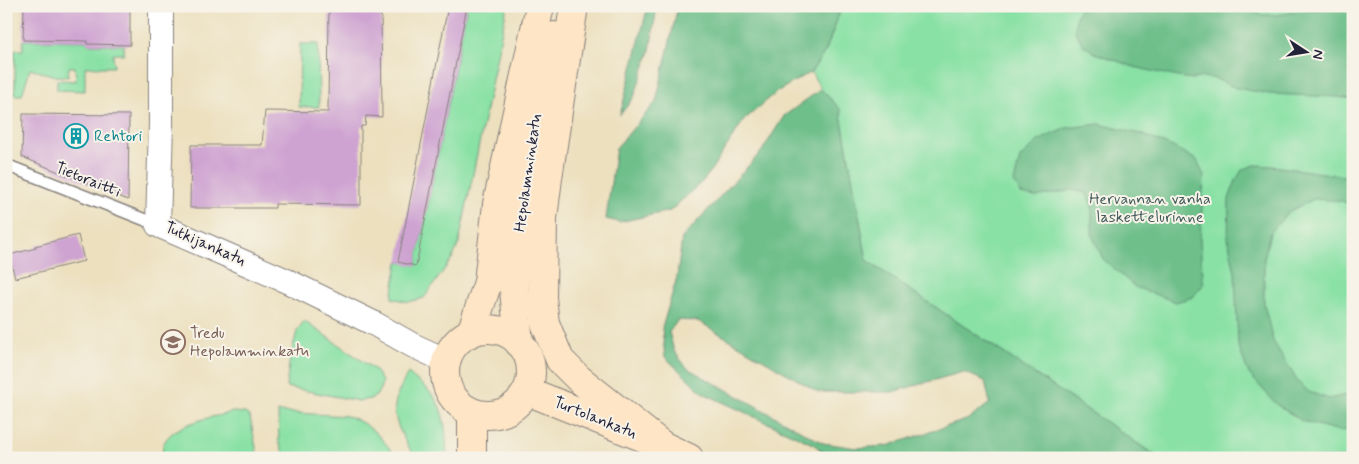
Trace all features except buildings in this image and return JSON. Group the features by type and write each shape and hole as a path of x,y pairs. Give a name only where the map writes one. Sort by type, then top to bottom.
{"main road":[{"name":"Hepolamminkatu","path":"471,333 488,282 497,204 540,6"},
{"name":"Hepolamminkatu","path":"519,343 514,290 522,187 542,76 562,6"},
{"path":"574,6 548,178 544,218 542,298 545,323 560,360 579,379 662,445"},
{"path":"484,329 497,330 509,335 519,343 526,353 530,365 531,378 527,391 510,410 498,414 472,413 452,397 447,386 445,373 452,349 460,339 484,329"},
{"name":"Turtolankatu","path":"527,391 662,445 689,458"},
{"path":"472,413 472,458"}],"street":[{"name":"Tutkijankatu","path":"161,6 161,124 158,224 289,282 447,361"}],"lane":[{"name":"Tietoraitti","path":"6,165 158,224"}],"green space":[{"path":"467,6 507,6 459,243 453,257 424,298 408,302 392,298 398,262 416,265"},
{"path":"648,6 657,6 650,51 634,97 620,115"},
{"path":"678,6 842,6 826,50 811,72 778,91 744,120 705,179 670,211 619,222 606,219 616,148 656,102"},
{"name":"Hervannan vanha laskettelurinne","path":"842,6 1353,6 1353,458 1159,458 867,261 840,109 821,89 811,72 826,50"},
{"path":"1081,6 1203,6 1216,9 1238,7 1263,15 1333,7 1353,8 1353,99 1270,94 1236,88 1216,79 1178,77 1134,67 1095,53 1083,45 1075,31 1076,17"},
{"path":"23,40 87,41 88,44 124,45 124,54 113,54 114,67 85,67 85,91 57,90 57,80 76,81 75,67 69,67 68,77 30,69 22,95 15,95 15,50 23,50"},
{"path":"300,44 318,44 319,107 299,107"},
{"path":"821,89 840,109 867,261 1159,458 831,458 813,444 703,393 665,357 662,328 677,277 682,238 762,151 784,116","holes":["678,320 698,321 818,392 892,392 963,372 985,381 990,403 969,419 887,446 857,448 823,443 687,368 674,351 669,332"]},
{"path":"1099,124 1141,134 1173,147 1197,160 1204,176 1200,241 1203,284 1193,297 1176,302 1135,287 1103,259 1092,235 1092,206 1086,193 1072,190 1036,197 1021,194 1014,182 1020,158 1038,141 1066,128"},
{"path":"1254,165 1353,177 1353,206 1342,201 1314,199 1288,212 1270,233 1264,259 1264,304 1273,341 1298,382 1309,392 1329,399 1353,393 1353,429 1340,431 1302,421 1277,405 1249,374 1238,346 1235,273 1228,238 1229,199 1242,170"},
{"path":"304,321 374,369 382,381 376,396 359,401 286,387 290,358 297,331"},
{"path":"408,373 429,391 439,405 444,422 447,458 415,458 401,433 396,420 395,406 398,393"},
{"path":"233,412 245,413 250,417 258,458 163,458 163,447 167,438 176,431 199,420"},
{"path":"278,412 347,416 355,419 375,432 396,458 286,458 279,443"}],"place":[{"name":"Rehtori","path":"76,136"},
{"name":"Tredu Hepolamminkatu","path":"173,342"}]}
